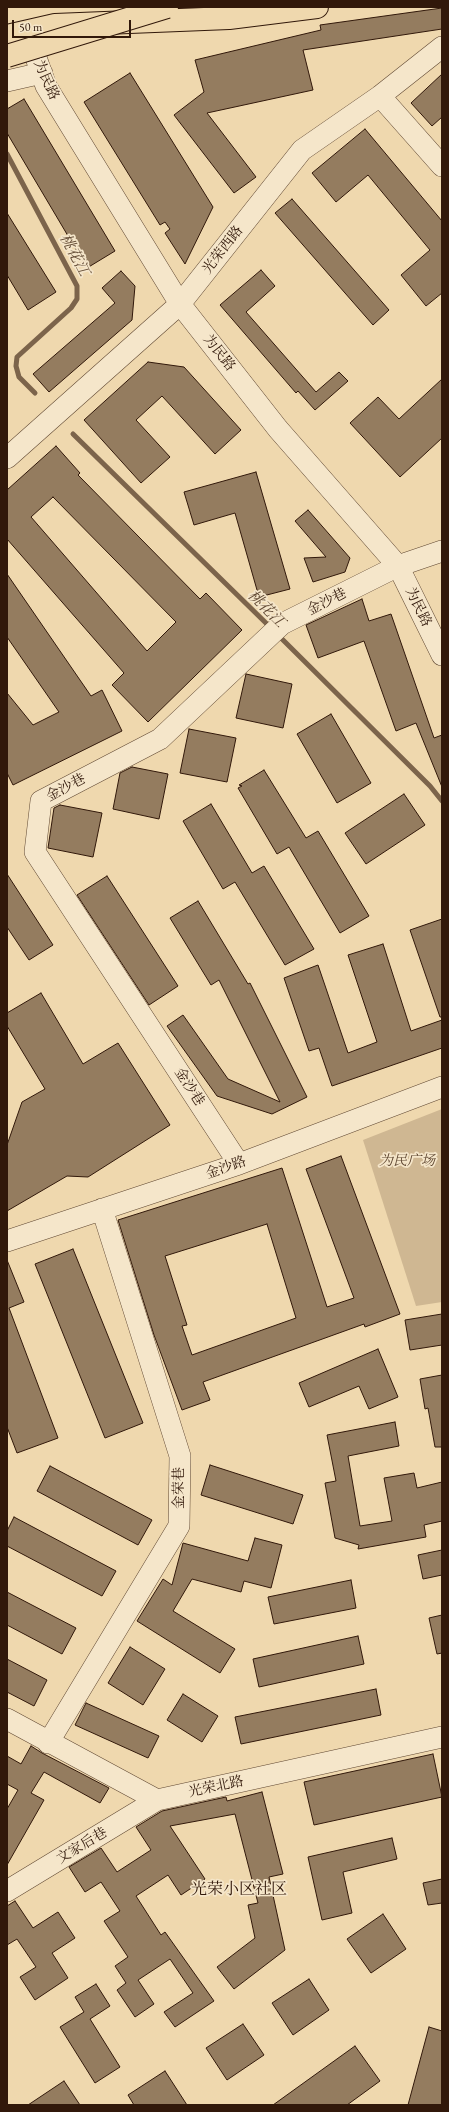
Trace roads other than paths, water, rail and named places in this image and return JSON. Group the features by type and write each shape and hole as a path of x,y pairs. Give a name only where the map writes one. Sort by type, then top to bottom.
{"main road":[{"path":"7,56 167,7"},
{"path":"17,34 55,24 230,18 317,7"}],"street":[{"name":"为民路","path":"17,34 42,73 46,86 180,304 278,429 398,566 442,654"},
{"name":"光荣西路","path":"7,458 180,304 302,150 380,96 442,47"},
{"path":"7,81 42,73"},
{"path":"380,96 442,166"},
{"name":"金沙巷","path":"239,1164 35,852 41,801 160,739 282,624 398,566 442,551"},
{"name":"金沙路","path":"7,1241 239,1164 442,1087"},
{"name":"金荣巷","path":"48,1743 179,1526 180,1456 102,1209"},
{"path":"7,1719 48,1743 157,1800"},
{"name":"光荣北路","path":"157,1800 442,1737"},
{"name":"文家后巷","path":"7,1891 157,1800"}],"waterway":[{"name":"桃花江","path":"7,154 77,286 77,299 71,308 17,357 16,366 19,377 35,393"},
{"name":"桃花江","path":"73,434 271,628"},
{"name":"桃花江","path":"278,635 430,786 442,801"}],"district":[{"name":"光荣小区社区","path":"239,1890"}],"park label":[{"name":"为民广场","path":"407,1161"}]}
